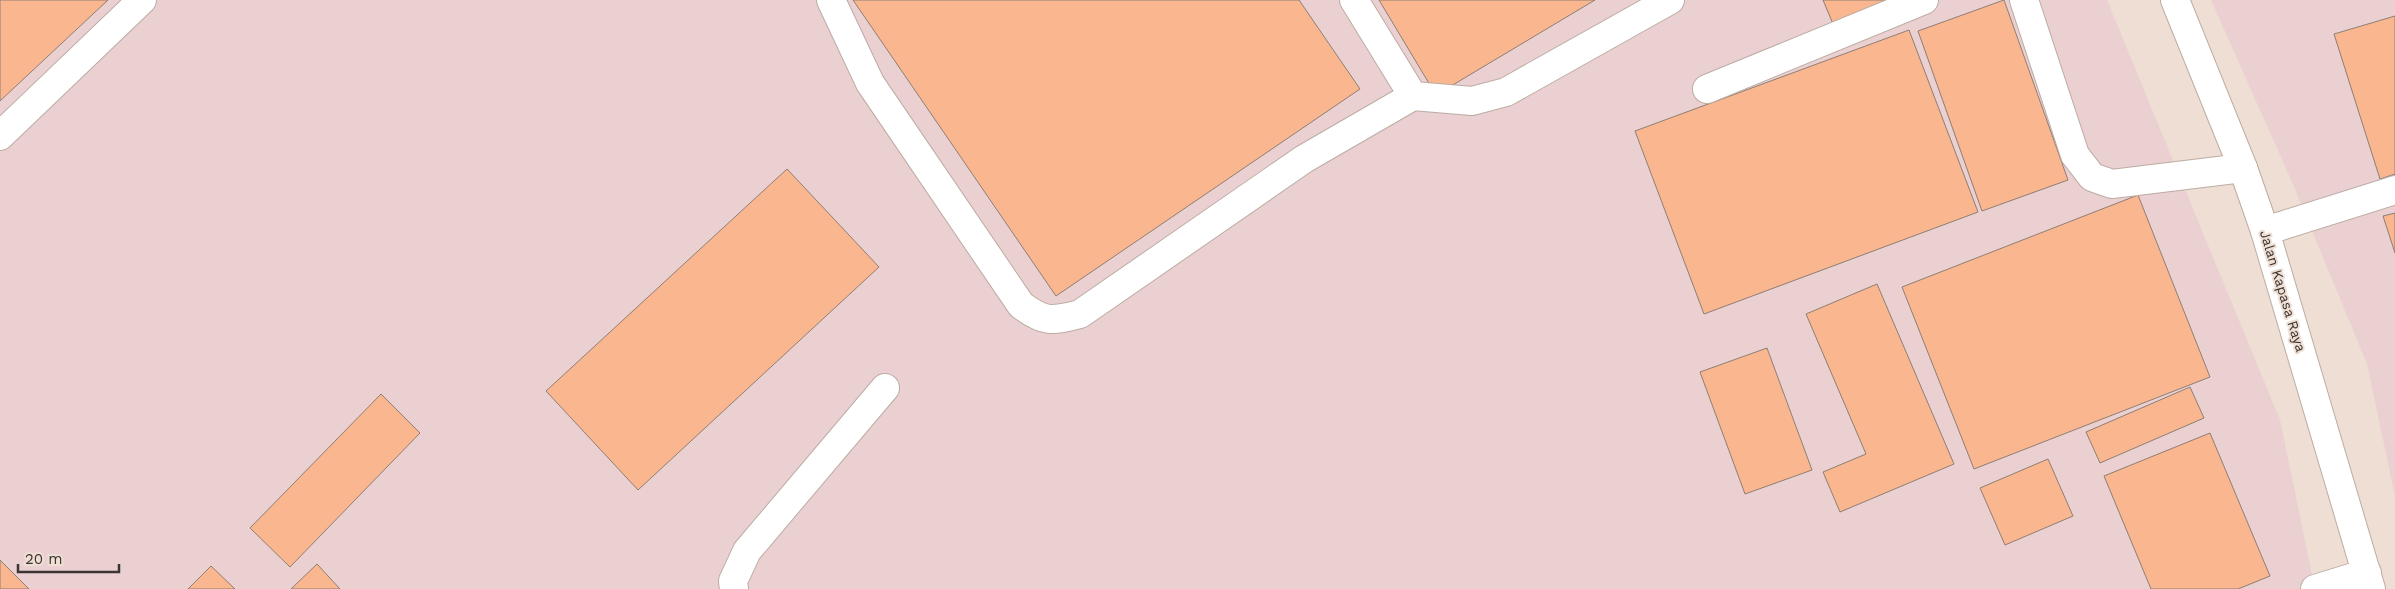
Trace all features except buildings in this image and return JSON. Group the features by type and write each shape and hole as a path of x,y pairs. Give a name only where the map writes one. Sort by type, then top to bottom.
{"main road":[{"path":"0,136 142,0"},
{"path":"831,0 870,83 1021,305 1036,316 1049,321 1080,314 1304,159 1412,96 1472,101 1506,92 1670,0"},
{"path":"1354,0 1412,96"},
{"path":"1707,89 1924,0"},
{"path":"2024,0 2075,155 2092,177 2112,184 2243,168"},
{"name":"Jalan Kapasa Raya","path":"2175,0 2243,168 2265,231 2369,581"},
{"path":"2265,231 2395,190"},
{"path":"734,589 733,581 747,550 885,388"},
{"path":"2315,589 2369,581"}],"shaded area":[{"path":"0,0 2107,0 2280,420 2315,589 0,589"},
{"path":"2211,0 2395,0 2395,496 2367,364 2292,182"}]}
